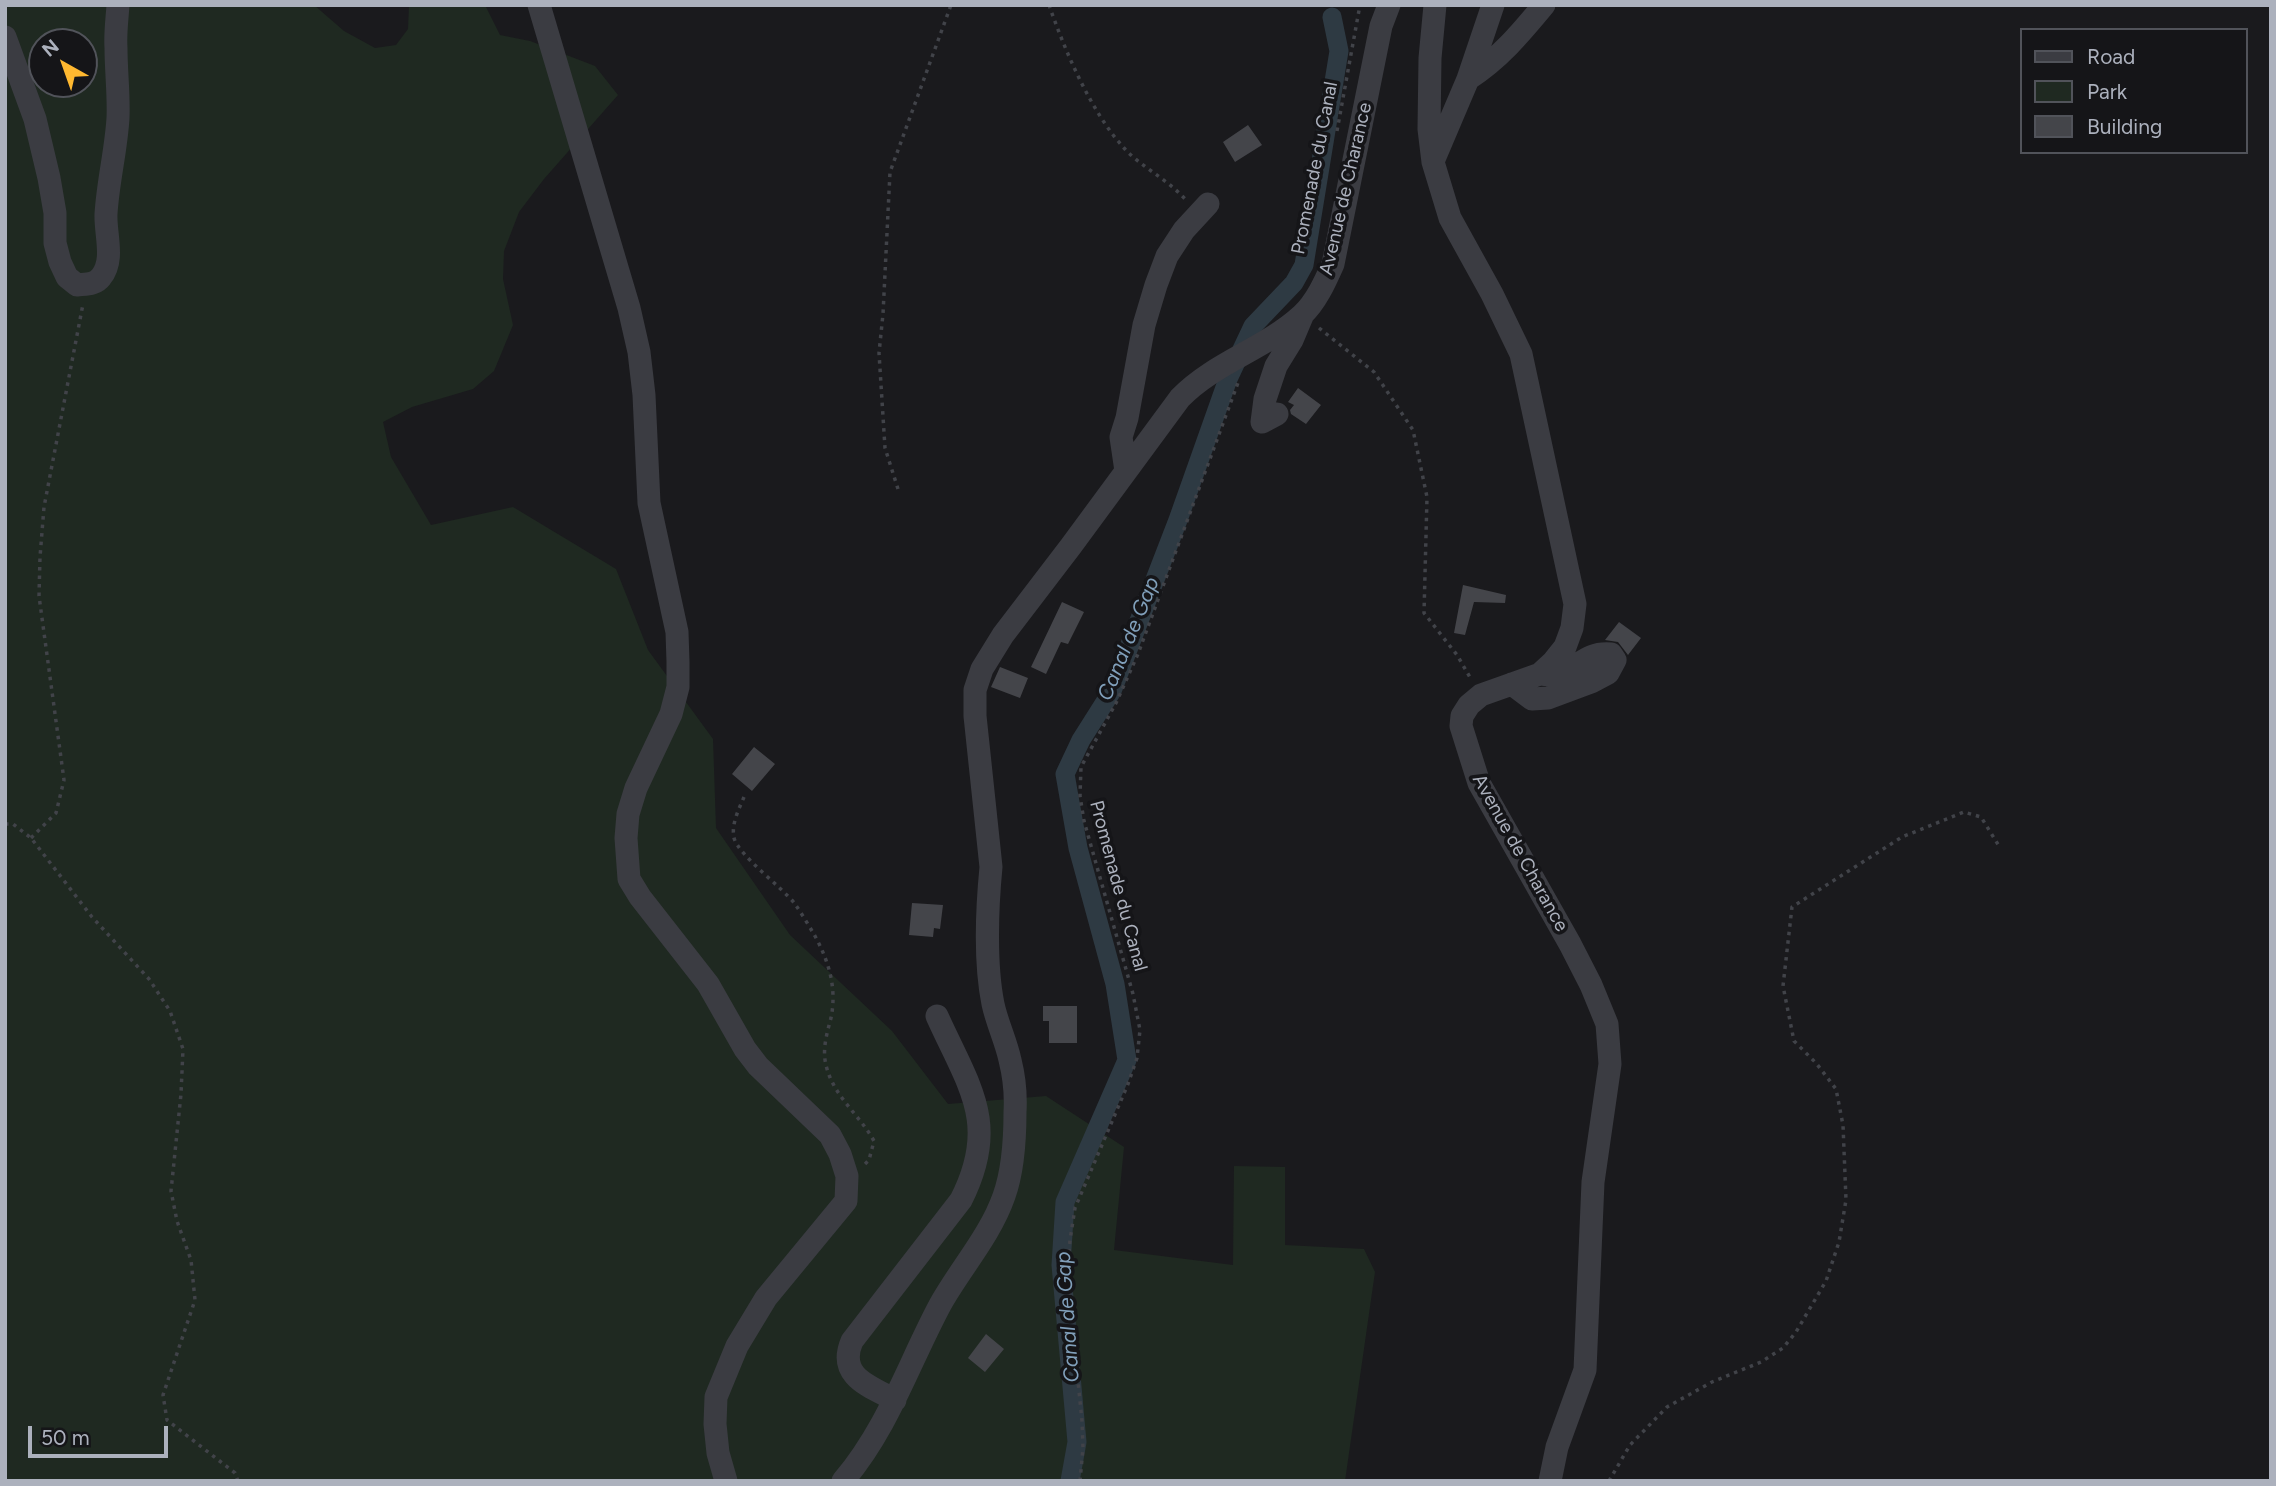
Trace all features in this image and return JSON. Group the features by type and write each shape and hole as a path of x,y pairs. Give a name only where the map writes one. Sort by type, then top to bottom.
{"street":[{"path":"5,37 35,119 55,213 55,243 60,262 67,276 77,285 92,284 101,277 107,264 105,224 108,180 115,153 118,115 118,5"},
{"path":"539,5 629,308 639,352 644,395 649,503 677,632 678,687 671,714 636,788 628,814 626,838 629,879 708,984 745,1049 758,1066 830,1135 847,1176 846,1201 766,1298 737,1346 716,1397 718,1453 726,1481"},
{"name":"Avenue de Charance","path":"843,1481 865,1455 895,1401 941,1305 996,1217 1009,1172 1015,1112 1014,1080 990,985 991,867 975,716 975,690 982,669 1003,635 1180,398 1197,381 1237,364 1303,314 1324,285 1333,264 1381,26 1389,5"},
{"path":"1435,5 1429,129 1433,162 1450,218 1521,354 1575,604 1572,628 1565,646 1540,674"},
{"path":"1433,162 1468,79 1493,5"},
{"path":"1468,79 1490,65 1511,46 1544,5"},
{"path":"1126,471 1121,437 1147,315 1167,256 1184,230 1203,209"},
{"path":"1278,414 1262,422 1265,399 1276,366 1292,340 1303,314"},
{"path":"1481,695 1540,674 1555,676 1565,673 1583,660 1600,653 1611,653 1615,660 1608,673 1548,698 1532,699 1512,684"},
{"name":"Avenue de Charance","path":"1481,695 1469,705 1462,716 1461,726 1471,761 1479,783 1591,985 1606,1024 1610,1065 1593,1182 1585,1370 1557,1447 1550,1481"},
{"path":"895,1401 856,1378 849,1367 849,1348 961,1200 971,1180 980,1139 980,1123 974,1098 937,1016"}],"path":[{"path":"898,489 885,448 879,353 890,172 951,5"},
{"path":"1049,5 1061,40 1104,123 1125,150 1203,209"},
{"name":"Promenade du Canal","path":"1335,141 1360,5"},
{"path":"30,838 56,813 64,780 40,596 40,557 44,507 81,325 86,284"},
{"path":"1303,314 1374,372 1413,430 1427,497 1424,613 1457,655 1481,695"},
{"name":"Promenade du Canal","path":"1080,1481 1082,1421 1067,1273 1070,1241 1075,1208 1137,1058 1140,1030 1133,993 1084,821 1080,796 1081,767 1116,703 1138,654 1237,364"},
{"path":"744,797 735,817 734,839 745,854 795,905 828,963 832,980 831,1015 825,1038 825,1062 836,1090 867,1128 873,1141 869,1160 859,1171 847,1176"},
{"path":"1609,1481 1630,1445 1667,1407 1712,1382 1761,1362 1783,1348 1796,1332 1826,1281 1839,1242 1846,1200 1843,1125 1836,1089 1794,1041 1783,986 1792,907 1902,837 1964,812 1981,817 2000,846"},
{"path":"5,824 13,824 30,838 92,917 149,979 170,1012 183,1049 171,1191 177,1221 191,1260 195,1300 163,1395 167,1420 234,1474 238,1481"}],"green space":[{"path":"5,5 314,5 344,31 375,48 396,45 408,29 409,5 485,5 500,35 530,41 595,66 618,95 544,179 519,212 504,251 503,279 513,325 494,371 473,389 412,407 383,422 391,457 431,525 513,507 616,569 648,650 713,739 716,828 790,935 892,1031 948,1104 1046,1096 1124,1147 1114,1250 1233,1265 1234,1166 1285,1167 1285,1245 1364,1249 1375,1272 1345,1481 5,1481"}],"building":[{"path":"1248,125 1262,145 1235,162 1223,142"},
{"path":"1298,388 1321,405 1306,424 1291,414 1290,410 1294,405 1288,402"},
{"path":"1463,585 1506,595 1505,603 1474,602 1465,635 1454,633"},
{"path":"1062,602 1084,612 1068,644 1061,642 1046,674 1031,667"},
{"path":"1619,622 1641,638 1628,655 1618,642 1605,640"},
{"path":"1000,667 1028,678 1020,698 991,687"},
{"path":"754,747 775,764 752,791 732,774"},
{"path":"912,903 943,905 940,929 934,928 933,937 909,935"},
{"path":"1043,1006 1077,1006 1077,1043 1049,1043 1049,1021 1043,1021"},
{"path":"986,1334 1004,1349 985,1372 968,1358"}],"waterway":[{"name":"Canal de Gap","path":"1070,1481 1077,1442 1061,1265 1065,1202 1127,1060 1115,984 1078,848 1065,774 1081,740 1112,691 1178,520 1228,379 1253,326 1294,283 1304,265 1339,51 1332,17"}]}
